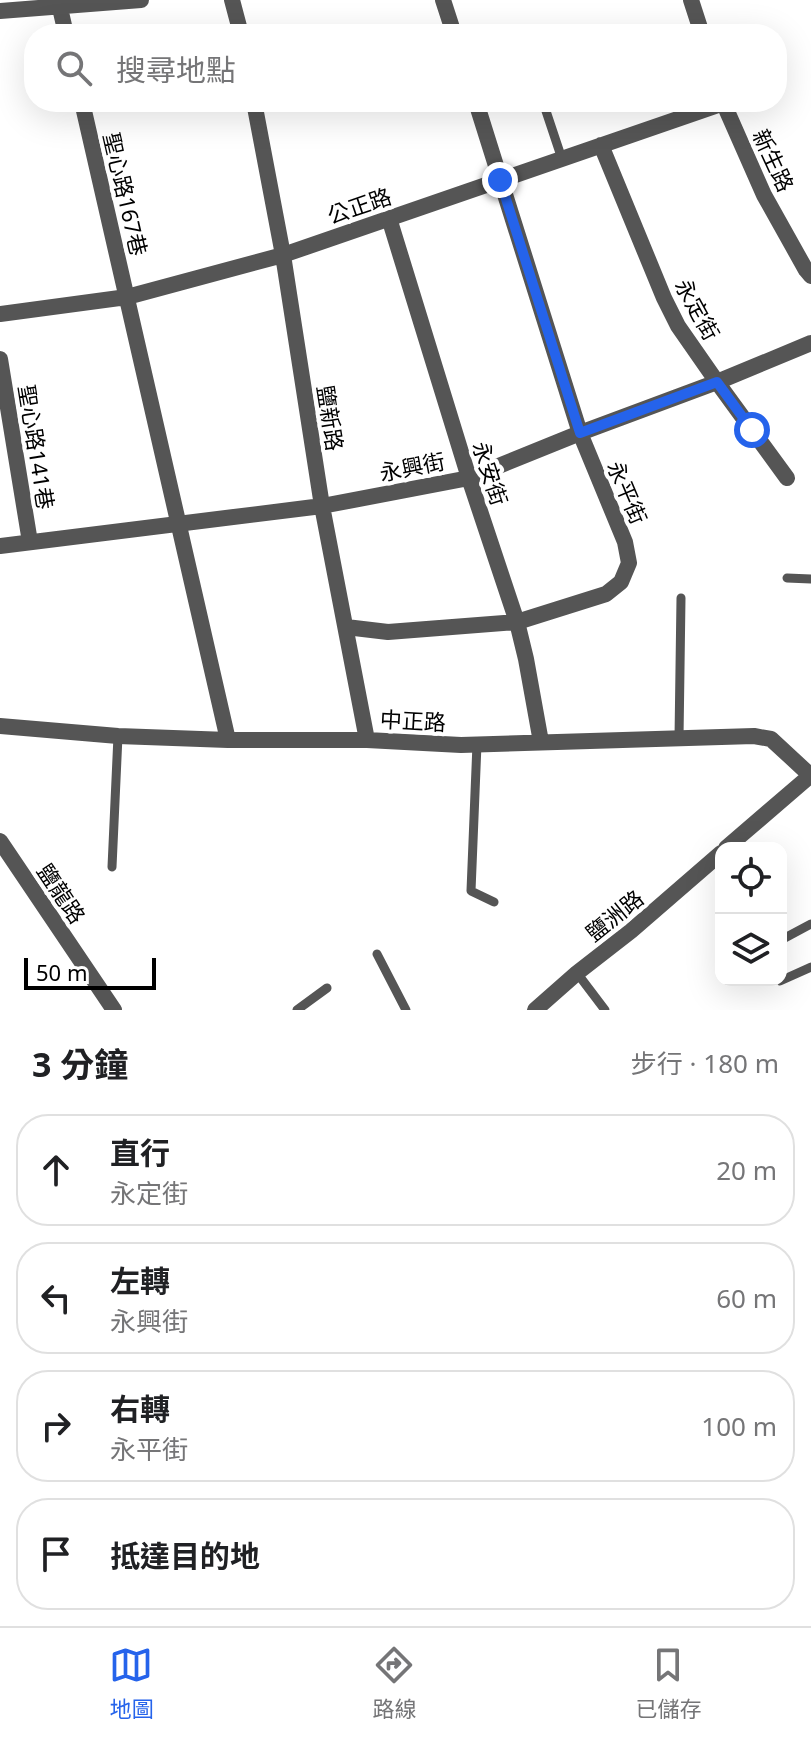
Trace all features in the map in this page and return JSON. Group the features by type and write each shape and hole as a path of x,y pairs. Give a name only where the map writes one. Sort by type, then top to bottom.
{"street":[{"path":"0,11 141,0"},
{"path":"232,0 238,24"},
{"path":"443,0 451,24"},
{"path":"691,0 699,24"},
{"path":"60,8 64,24"},
{"name":"聖心路167巷","path":"84,112 228,740"},
{"name":"鹽新路","path":"256,112 283,255 322,506 367,740"},
{"name":"永平街","path":"346,627 388,632 517,622 606,594 621,582 629,563 625,542 580,433 479,112"},
{"name":"公正路","path":"0,314 127,297 283,255 695,112"},
{"name":"新生路","path":"728,112 764,195 811,276"},
{"name":"永定街","path":"601,145 678,326 787,478"},
{"name":"永安街","path":"389,218 517,622 541,742"},
{"name":"永興街","path":"0,546 322,506 469,478 811,343"},
{"name":"聖心路141巷","path":"0,359 30,542"},
{"name":"中正路","path":"0,726 118,736 477,744 754,736 771,739 811,775"},
{"path":"733,842 811,775"},
{"name":"鹽龍路","path":"0,841 114,1010"},
{"name":"鹽洲路","path":"535,1010 715,858"}],"lane":[{"path":"546,112 562,159"},
{"path":"787,578 811,579"},
{"path":"679,738 681,598"},
{"path":"112,867 118,736"},
{"path":"477,744 471,891 494,902"},
{"path":"787,937 811,924"},
{"path":"377,954 406,1010"},
{"path":"787,978 811,967"},
{"path":"577,973 605,1010"},
{"path":"297,1010 327,988"}],"route":[{"path":"500,180 580,433 717,382 752,430"}]}
